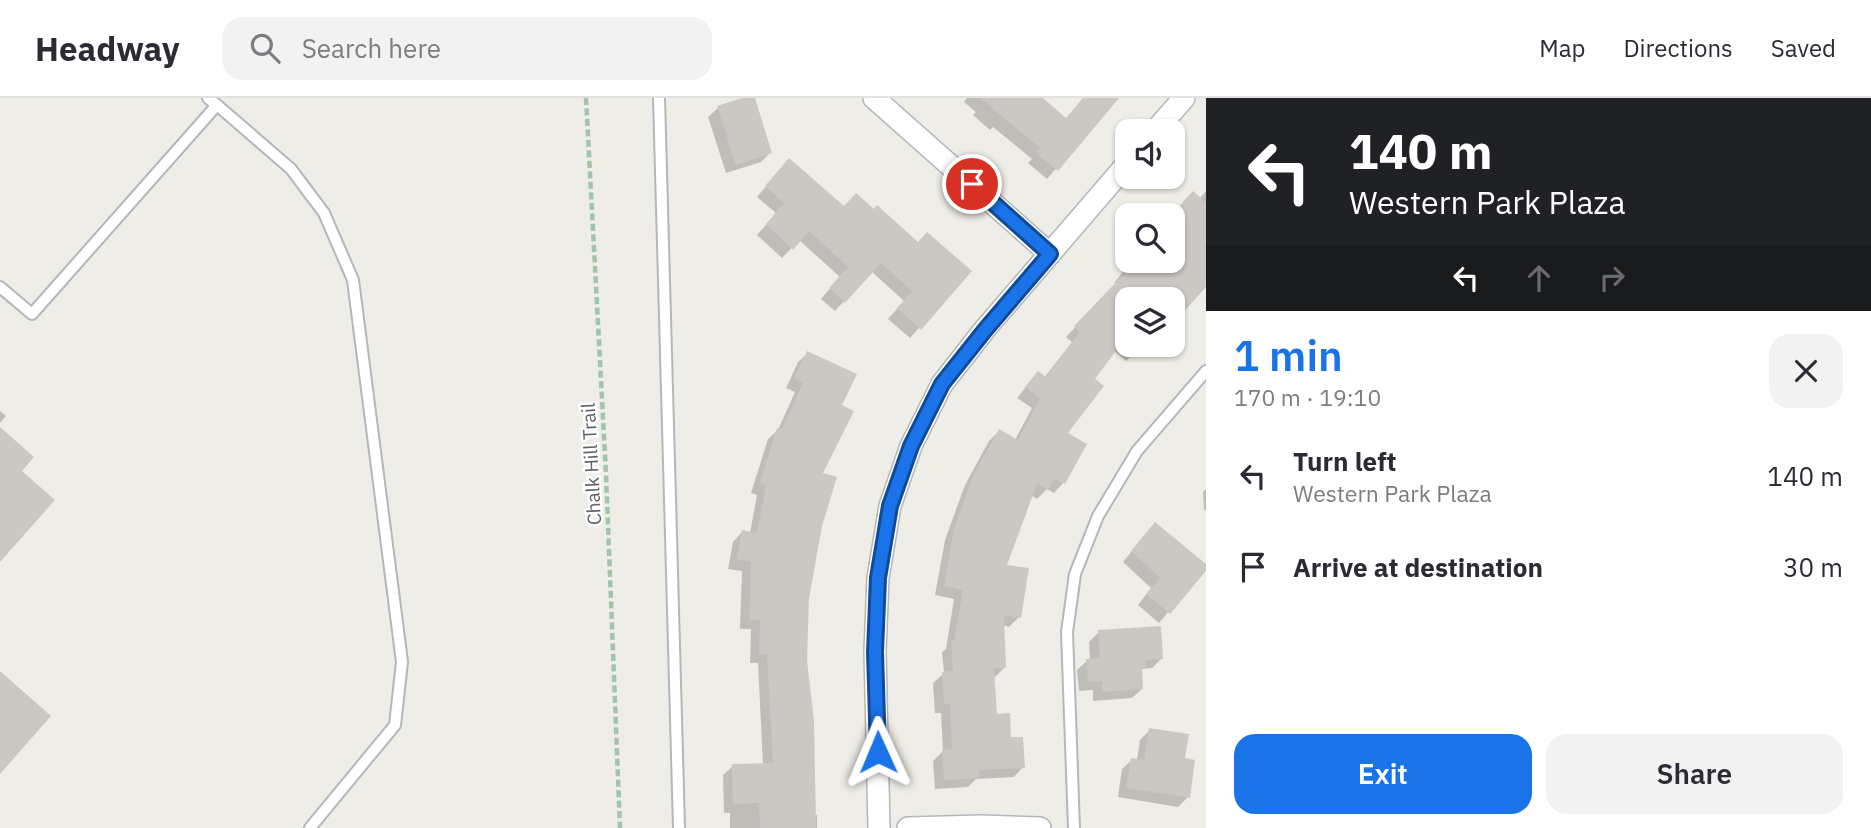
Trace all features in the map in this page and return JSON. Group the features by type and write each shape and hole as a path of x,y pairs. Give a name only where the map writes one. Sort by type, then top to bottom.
{"street":[{"path":"874,98 1050,254"},
{"path":"1166,119 1184,98"},
{"path":"880,828 876,639 878,578 890,506 911,446 942,384 1115,178"},
{"path":"908,828 1040,828"}],"lane":[{"path":"659,98 679,828"},
{"path":"0,288 32,314 212,102 291,169 324,213 353,280 402,662 395,725 310,828"},
{"path":"1074,828 1068,632 1075,574 1098,516 1137,451 1206,371"}],"path":[{"name":"Chalk Hill Trail","path":"586,98 606,474 620,828"}],"building":[{"path":"742,98 755,98 772,153 736,165 717,106"},
{"path":"980,98 1043,98 1066,118 1083,98 1119,98 1058,171 1036,153 1040,148"},
{"path":"789,158 844,206 856,193 874,209 877,205 918,242 927,232 972,271 921,330 897,308 912,291 881,263 845,303 829,288 848,267 809,231 793,250 766,224 784,203 765,186"},
{"path":"1193,191 1206,201 1206,287 1185,310 1185,287 1115,287 1115,352 1095,379 1104,386 1068,433 1087,444 1065,484 1054,479 1048,490 1037,484 1007,565 1029,568 1021,618 1004,615 1006,668 994,668 997,714 1010,713 1011,737 1023,737 1025,768 979,770 980,778 944,780 942,750 952,749 950,704 944,704 942,672 953,671 951,641 954,641 963,590 944,586 954,529 974,474 999,429 1018,440 1040,398 1025,387 1038,371 1046,377 1080,332 1074,326 1123,273 1185,273 1186,226 1185,203 1182,203"},
{"path":"807,351 857,374 842,405 854,411 823,473 837,477 822,526 809,599 807,660 814,721 816,828 760,828 759,803 733,804 732,764 773,763 767,654 759,654 760,620 749,620 751,562 737,559 742,530 757,533 766,486 760,483 777,428 782,429 803,383 794,378"},
{"path":"0,427 34,457 22,471 55,500 0,562"},
{"path":"1155,522 1206,564 1206,571 1170,614 1146,594 1160,578 1131,551"},
{"path":"1161,626 1163,659 1145,660 1146,668 1142,668 1143,689 1102,692 1102,681 1088,682 1086,659 1100,658 1098,630"},
{"path":"0,671 51,716 0,774"},
{"path":"1149,728 1189,734 1185,758 1195,760 1190,798 1126,788 1131,758 1144,760"}],"route":[{"path":"878,752 875,652 878,578 890,506 911,446 942,384 1050,254 972,184"}]}
